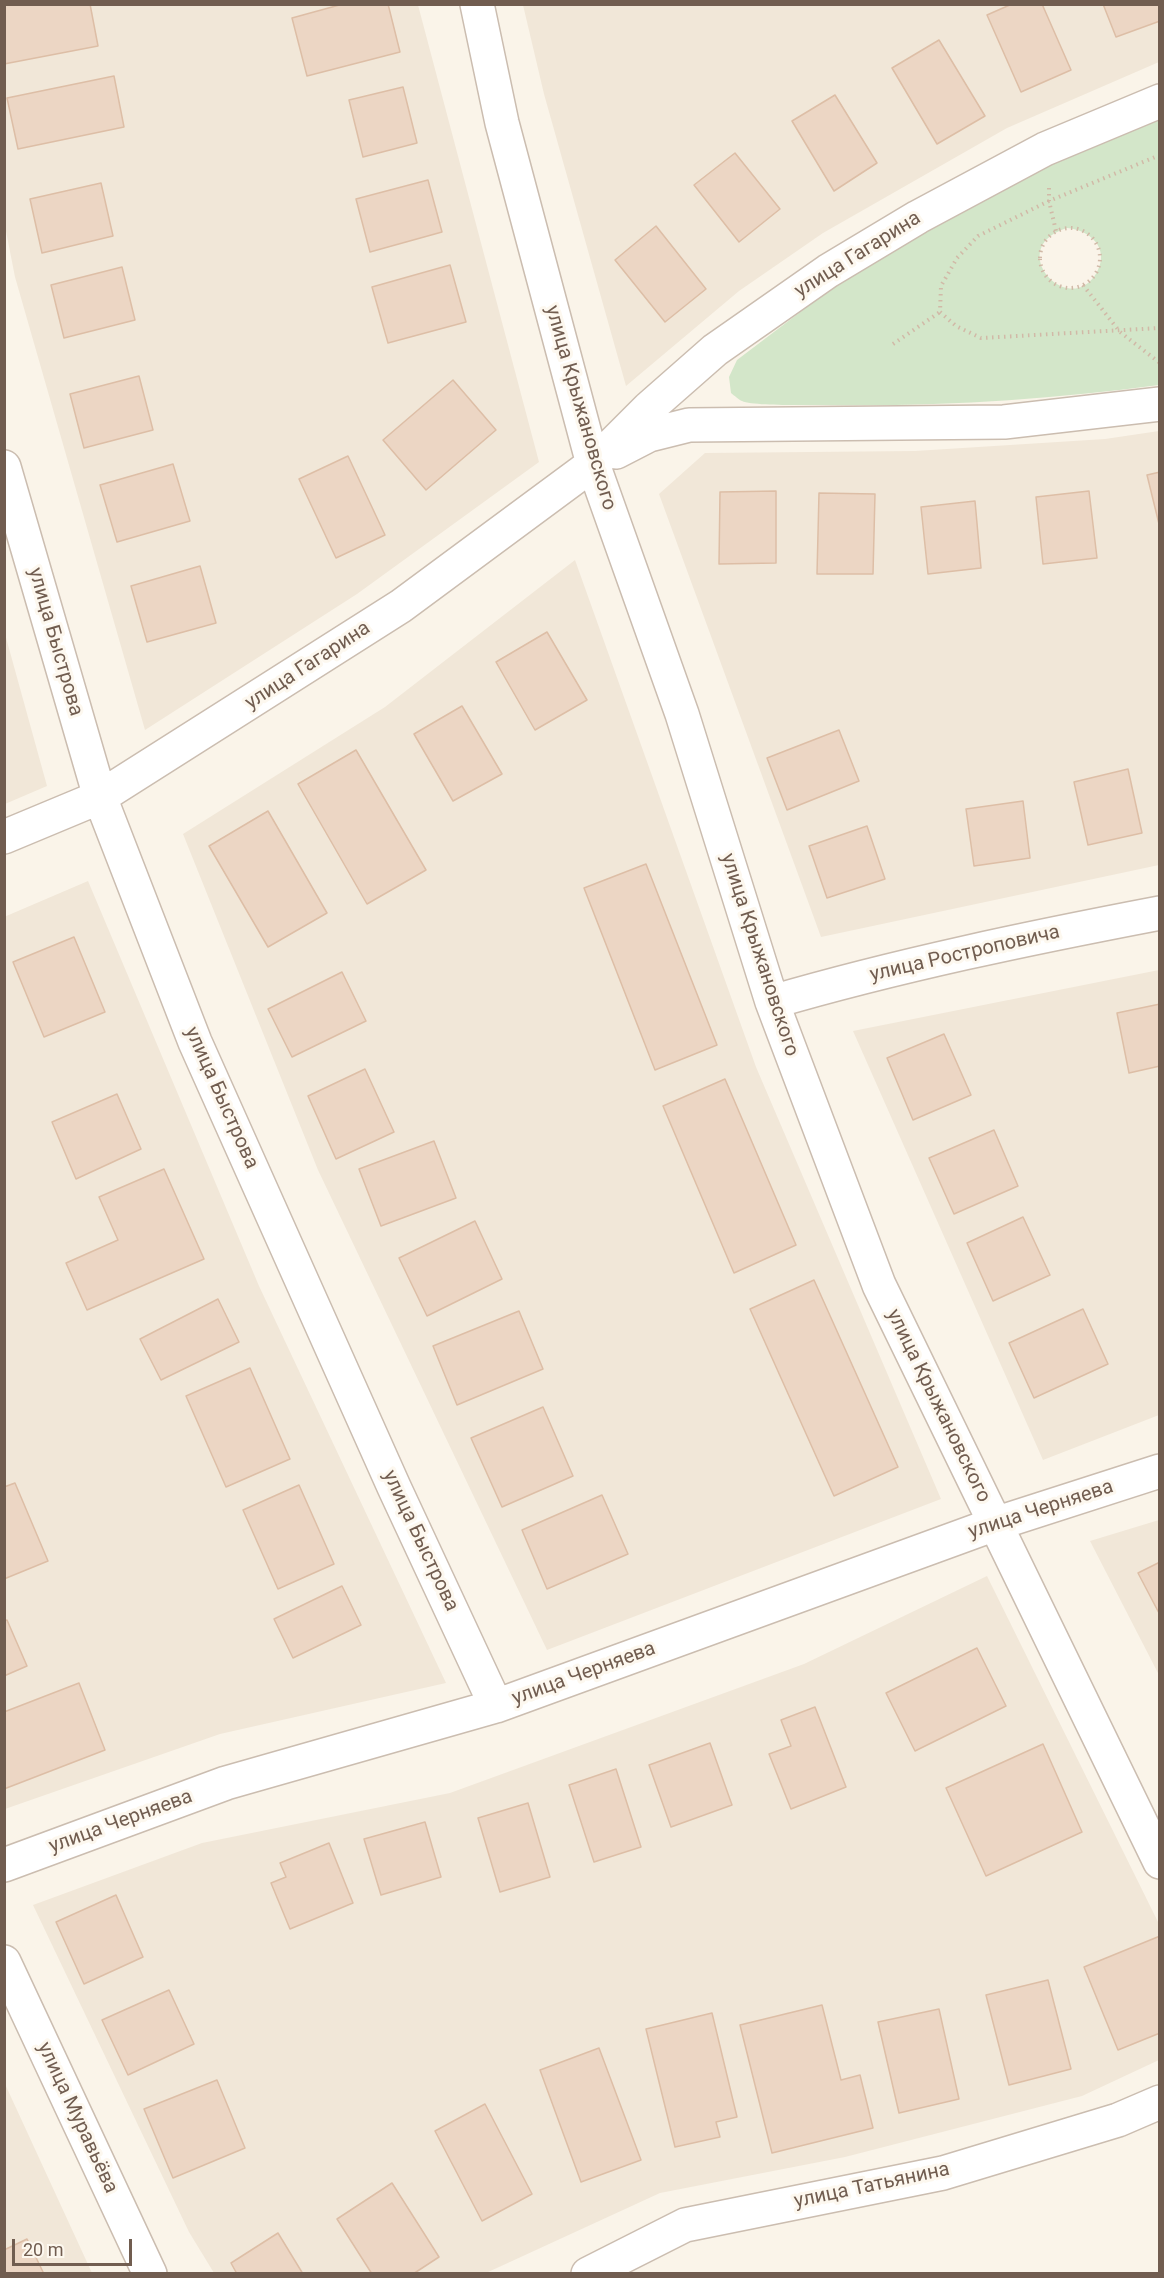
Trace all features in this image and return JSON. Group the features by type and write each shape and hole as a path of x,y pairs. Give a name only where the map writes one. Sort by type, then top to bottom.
{"street":[{"name":"улица Крыжановского","path":"477,4 502,123 593,464 682,714 771,1002 879,1285 1160,1862"},
{"name":"улица Гагарина","path":"4,837 100,797 401,606 593,464 650,408 715,350 828,271 918,217 1044,149 1160,101"},
{"name":"улица Гагарина","path":"593,464 649,435 689,425 1004,422 1160,404"},
{"name":"улица Быстрова","path":"4,467 100,797 195,1042 389,1476 496,1706"},
{"name":"улица Ростроповича","path":"771,1002 846,980 1067,931 1160,913"},
{"name":"улица Черняева","path":"4,1865 226,1783 496,1706 995,1524 1160,1471"},
{"name":"улица Муравьёва","path":"4,1962 150,2274"},
{"name":"улица Татьянина","path":"588,2274 685,2225 943,2173 1118,2120 1160,2102"}],"path":[{"path":"940,312 941,286 957,258 978,236 1049,201 1160,155"},
{"path":"1068,228 1080,229 1091,236 1098,246 1101,259 1098,270 1092,279 1083,285 1072,288 1062,287 1052,282 1044,273 1040,262 1041,250 1046,239 1056,231 1068,228"},
{"path":"1083,285 1120,332 1160,363"},
{"path":"940,312 956,326 981,338 1160,328"},
{"path":"893,344 940,312"}],"shaded area":[{"path":"4,5 418,5 539,462 357,594 145,730 15,277 5,226"},
{"path":"523,5 1159,5 1159,62 1007,128 823,233 739,291 626,386 544,94"},
{"path":"1159,431 1159,865 821,937 659,494 705,453 915,451 1105,439"},
{"path":"575,560 756,1067 941,1499 547,1650 318,1170 183,834 385,707"},
{"path":"5,634 47,786 4,804"},
{"path":"88,881 259,1286 446,1683 220,1734 5,1809 4,917"},
{"path":"1159,970 1159,1415 1043,1460 853,1031"},
{"path":"1159,1520 1159,1675 1090,1541"},
{"path":"987,1576 1159,1924 1159,2060 1082,2096 845,2157 660,2193 486,2273 214,2273 189,2232 33,1905 202,1843 450,1793 804,1664"},
{"path":"5,2084 92,2273 5,2273"}],"green space":[{"path":"1159,117 1159,385 1074,395 905,405 748,403 731,393 729,377 737,360 849,275 1049,163","holes":["1067,228 1090,236 1096,242 1101,255 1097,272 1085,285 1072,289 1059,285 1048,276 1041,264 1040,250 1049,238"]}],"building":[{"path":"90,4 98,46 4,64 4,5"},
{"path":"343,4 388,4 400,52 307,76 292,18"},
{"path":"1012,4 1042,4 1071,70 1021,92 987,15"},
{"path":"1103,4 1160,4 1160,21 1116,37"},
{"path":"939,40 985,116 937,144 892,68"},
{"path":"114,76 124,127 18,149 7,98"},
{"path":"403,87 417,143 363,157 349,100"},
{"path":"835,95 877,163 834,191 792,121"},
{"path":"735,153 780,209 739,242 694,185"},
{"path":"428,180 442,232 370,252 356,199"},
{"path":"101,183 113,236 42,253 30,199"},
{"path":"656,226 706,289 665,322 615,260"},
{"path":"450,265 466,322 388,343 372,287"},
{"path":"122,267 135,320 64,338 51,285"},
{"path":"139,376 153,430 84,448 70,394"},
{"path":"453,380 496,430 426,490 383,440"},
{"path":"348,456 385,535 336,558 299,479"},
{"path":"173,464 190,521 117,542 100,485"},
{"path":"1160,472 1160,528 1147,475"},
{"path":"776,491 776,563 719,564 720,492"},
{"path":"1089,491 1097,558 1043,564 1036,497"},
{"path":"819,493 875,494 873,574 817,574"},
{"path":"975,501 981,568 928,574 921,507"},
{"path":"200,566 216,623 147,642 131,586"},
{"path":"547,632 587,700 535,730 496,662"},
{"path":"462,706 502,774 453,801 414,734"},
{"path":"839,730 859,781 787,810 767,758"},
{"path":"356,750 426,870 367,904 298,784"},
{"path":"1128,769 1142,833 1088,845 1074,782"},
{"path":"1023,801 1030,858 974,866 966,809"},
{"path":"268,811 327,913 268,947 209,846"},
{"path":"867,826 885,879 827,898 809,846"},
{"path":"646,864 717,1045 655,1070 584,888"},
{"path":"74,937 105,1012 44,1037 13,962"},
{"path":"342,972 366,1021 292,1057 268,1009"},
{"path":"1160,1004 1160,1066 1129,1073 1117,1013"},
{"path":"944,1034 971,1095 913,1120 887,1058"},
{"path":"365,1069 394,1132 336,1159 308,1096"},
{"path":"725,1079 796,1245 734,1273 663,1106"},
{"path":"117,1094 141,1149 76,1179 52,1122"},
{"path":"994,1130 1018,1186 954,1214 929,1158"},
{"path":"434,1141 456,1198 381,1226 359,1169"},
{"path":"164,1169 204,1259 87,1310 66,1263 118,1240 99,1197"},
{"path":"1023,1217 1050,1275 993,1301 967,1243"},
{"path":"475,1221 502,1279 427,1316 399,1258"},
{"path":"814,1280 898,1467 834,1496 750,1309"},
{"path":"218,1299 239,1342 161,1380 140,1339"},
{"path":"1083,1309 1108,1364 1034,1398 1009,1343"},
{"path":"519,1311 543,1369 457,1405 433,1346"},
{"path":"250,1368 290,1459 226,1487 186,1396"},
{"path":"543,1407 573,1476 502,1507 471,1438"},
{"path":"15,1483 48,1561 4,1579 4,1487"},
{"path":"299,1485 334,1564 278,1589 243,1510"},
{"path":"602,1495 628,1554 547,1589 522,1530"},
{"path":"1160,1562 1160,1615 1138,1573"},
{"path":"342,1586 361,1625 293,1658 274,1619"},
{"path":"7,1620 27,1666 4,1676 4,1621"},
{"path":"977,1648 1006,1706 915,1751 886,1693"},
{"path":"79,1683 105,1750 4,1789 4,1712"},
{"path":"815,1707 846,1787 791,1809 769,1754 791,1746 781,1720"},
{"path":"710,1743 732,1805 671,1827 649,1765"},
{"path":"1043,1744 1082,1832 986,1876 946,1788"},
{"path":"616,1769 641,1847 594,1862 569,1785"},
{"path":"528,1803 550,1877 500,1892 478,1818"},
{"path":"425,1822 441,1877 381,1895 364,1839"},
{"path":"329,1843 353,1903 290,1929 271,1883 286,1877 280,1863"},
{"path":"116,1895 143,1957 84,1984 56,1922"},
{"path":"1160,1936 1160,2033 1118,2050 1084,1967"},
{"path":"1048,1980 1071,2069 1009,2085 986,1995"},
{"path":"169,1990 194,2044 128,2075 102,2020"},
{"path":"822,2005 841,2080 860,2075 873,2128 772,2153 740,2025"},
{"path":"939,2009 959,2099 899,2113 878,2022"},
{"path":"712,2013 737,2117 716,2122 720,2137 675,2147 646,2029"},
{"path":"599,2048 641,2160 581,2182 540,2070"},
{"path":"217,2080 245,2148 173,2178 144,2109"},
{"path":"485,2104 532,2194 482,2221 435,2131"},
{"path":"392,2183 439,2257 413,2274 372,2274 337,2219"},
{"path":"278,2233 303,2274 237,2274 231,2263"},
{"path":"27,2239 44,2274 4,2274 4,2250"}]}
